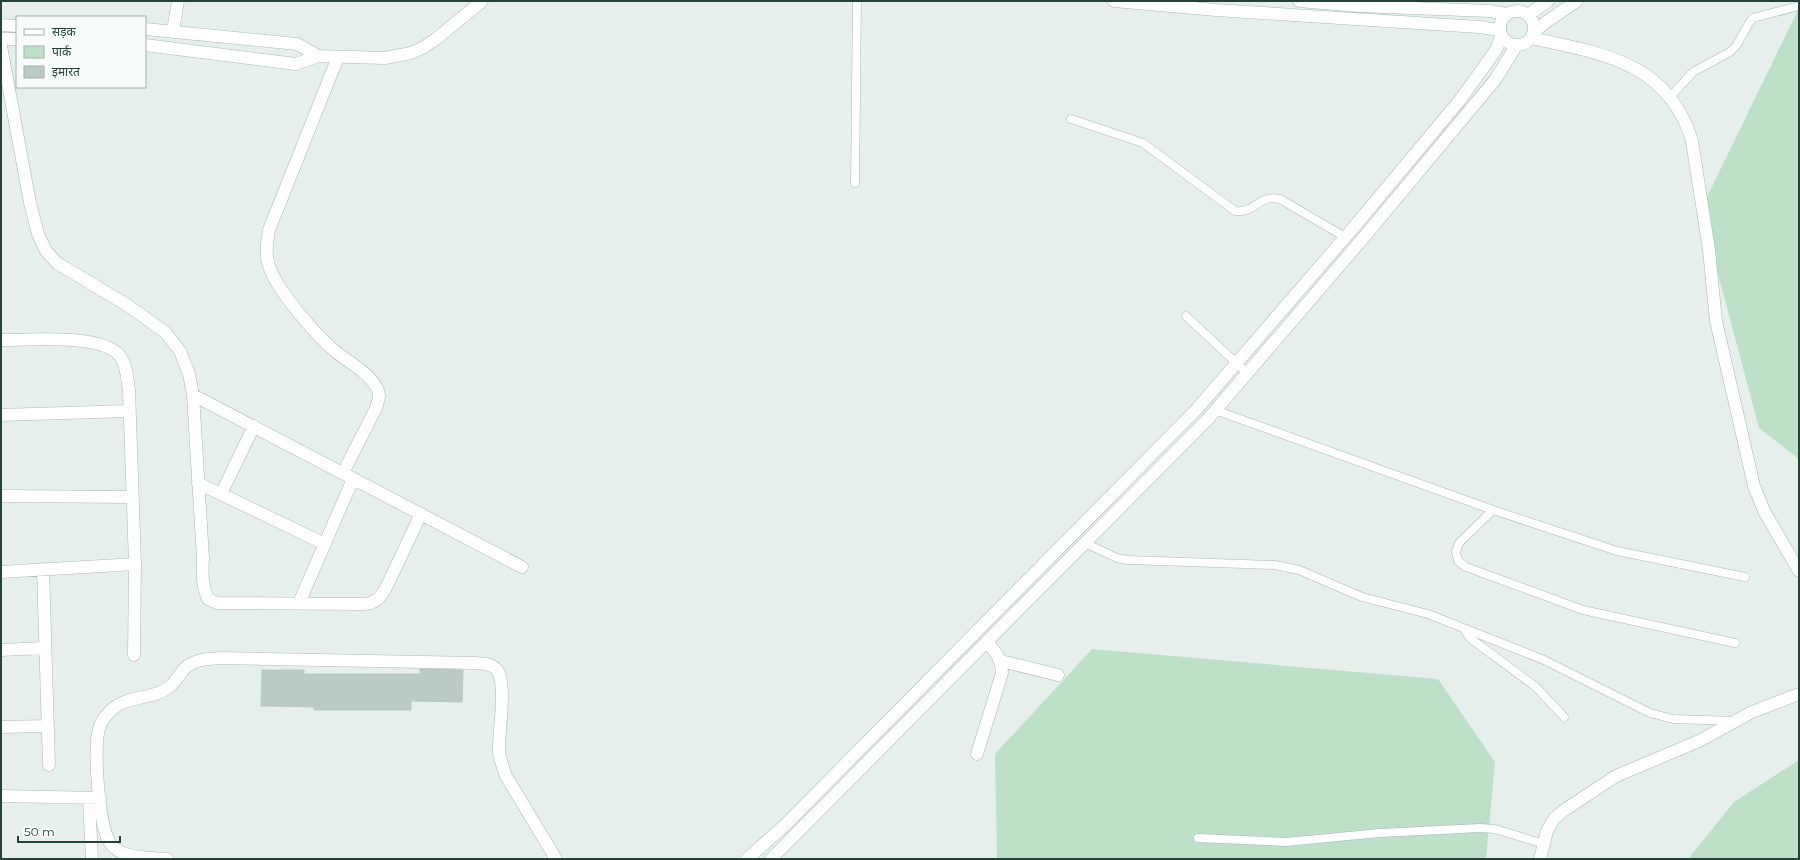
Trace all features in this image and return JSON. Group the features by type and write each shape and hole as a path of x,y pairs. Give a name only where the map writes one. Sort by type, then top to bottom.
{"street":[{"path":"172,31 178,1"},
{"path":"146,44 296,64 318,56 385,58 410,53 424,48 482,1"},
{"path":"1114,1 1216,10 1479,27 1500,33 1510,44 1516,46 1522,45 1546,22 1577,1"},
{"path":"1299,1 1358,6 1490,10 1506,14 1517,11 1528,15 1532,20 1532,35"},
{"path":"1528,15 1548,1"},
{"path":"747,859 786,825 1185,422 1345,237 1460,100 1497,48 1500,24 1506,14"},
{"path":"1,26 16,26"},
{"path":"146,29 297,44 318,56"},
{"path":"1532,35 1595,52 1635,68 1663,87 1670,96 1689,130 1709,250 1716,321 1754,486 1764,511 1799,571"},
{"path":"1,38 16,39"},
{"path":"1,46 30,203 38,234 46,251 57,263 127,305 166,332 180,351 189,374 193,395 202,580 208,599 217,603 299,603 333,605 371,603 378,599 385,590 421,514"},
{"path":"771,859 1215,410 1370,230 1495,80 1516,46"},
{"path":"299,603 325,544 348,476 380,397 378,388 372,380 334,350 308,324 276,282 269,265 266,249 269,230 338,57"},
{"path":"1,340 73,340 103,344 119,354 126,367 135,564 134,655"},
{"path":"193,395 522,567"},
{"path":"1,415 129,410"},
{"path":"221,494 254,426"},
{"path":"198,483 325,544"},
{"path":"1,496 132,497"},
{"path":"1,572 135,564"},
{"path":"43,570 49,765"},
{"path":"977,754 1002,673 1001,661 987,642"},
{"path":"1,650 45,648"},
{"path":"92,859 96,745 99,728 106,716 116,706 125,701 166,689 175,682 185,669 193,662 205,659 221,658 476,663 491,665 497,669 502,685 499,751 502,765 506,776 556,859"},
{"path":"1001,661 1058,675"},
{"path":"1540,859 1547,830 1559,815 1616,776 1699,742 1752,712 1799,694"},
{"path":"1,727 47,726"},
{"path":"1,796 94,798"},
{"path":"94,798 106,834 110,843 115,848 120,852 167,859"}],"lane":[{"path":"855,183 857,1"},
{"path":"1670,96 1693,72 1730,52 1736,46 1753,18 1799,6"},
{"path":"1070,119 1143,143 1236,211 1243,212 1271,197 1280,199 1345,237"},
{"path":"1186,316 1247,373"},
{"path":"1215,410 1493,510 1617,551 1745,577"},
{"path":"1493,510 1459,543 1456,552 1458,560 1466,567 1583,610 1735,643"},
{"path":"1085,543 1117,558 1128,560 1275,565 1288,567 1362,597 1416,610 1544,660 1650,713 1673,719 1737,721"},
{"path":"1463,628 1470,638 1536,688 1564,717"},
{"path":"1198,838 1286,842 1380,833 1480,828 1495,829 1544,844"}],"green space":[{"path":"1799,8 1799,459 1759,428 1717,270 1706,199"},
{"path":"1092,649 1438,679 1495,762 1486,859 997,859 995,754"},
{"path":"1799,760 1799,859 1688,859 1734,802"}],"building":[{"path":"420,669 463,670 462,702 411,701 411,710 314,710 314,707 261,706 262,670 304,670 304,674 420,674"}]}
